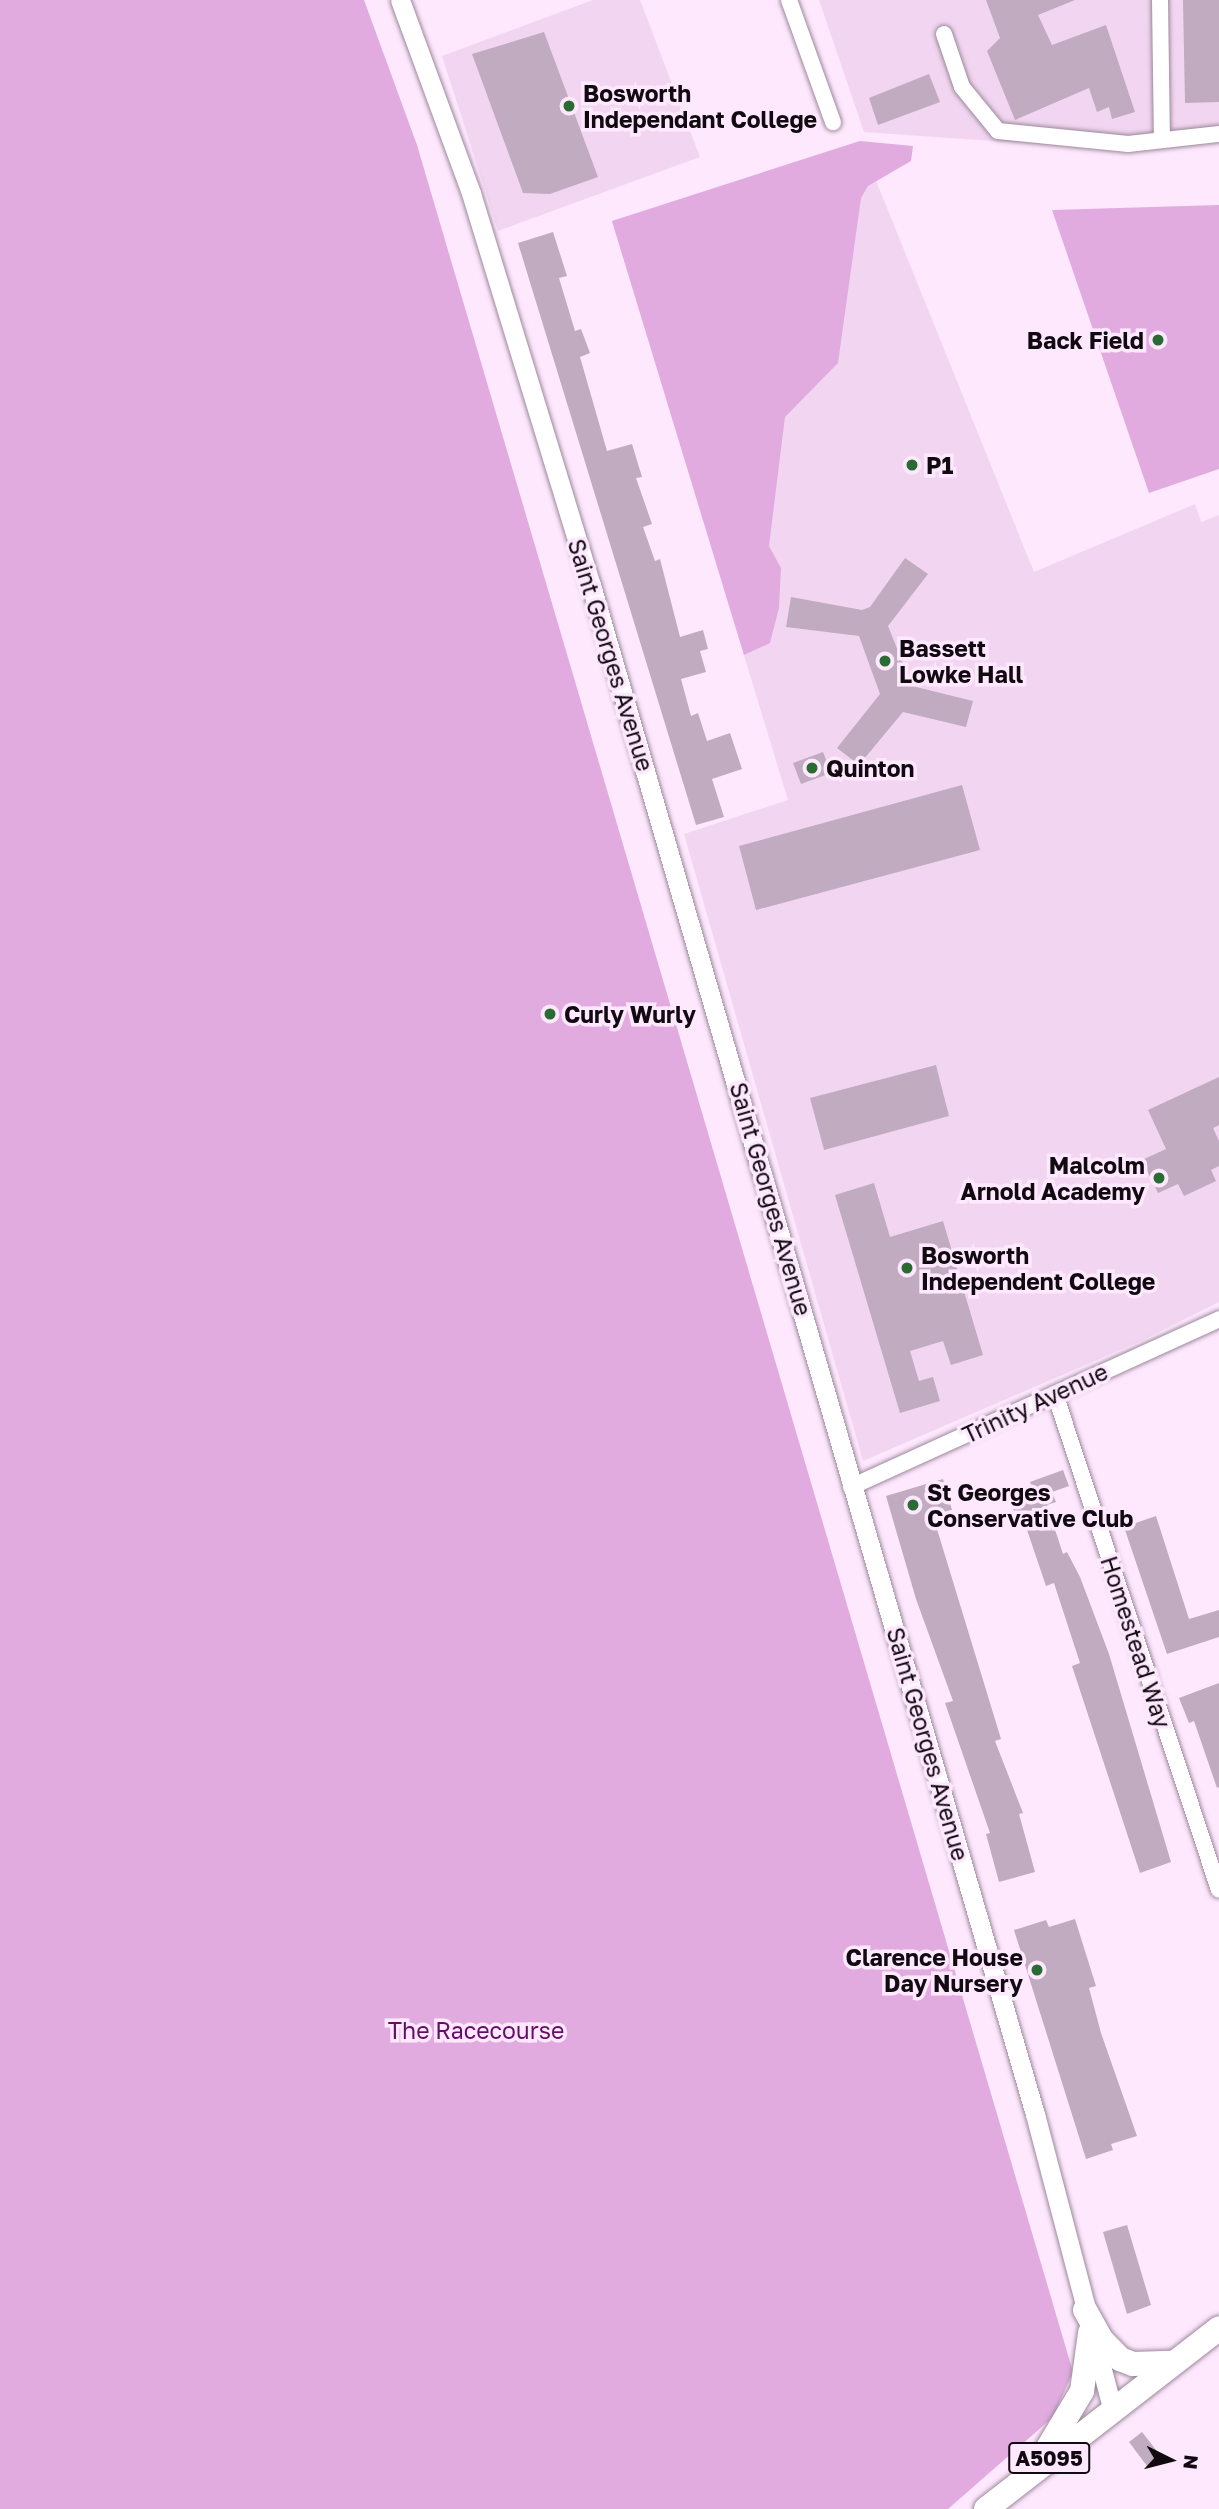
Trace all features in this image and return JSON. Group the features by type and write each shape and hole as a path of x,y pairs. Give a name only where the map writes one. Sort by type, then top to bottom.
{"main road":[{"path":"1087,2321 1120,2359 1133,2364 1171,2363"},
{"path":"1032,2472 1078,2400 1087,2321"},
{"name":"A5095","path":"986,2509 1112,2407 1219,2328"}],"street":[{"name":"Saint Georges Avenue","path":"400,0 471,193 766,1178 851,1487 1035,2114 1087,2321 1112,2407"},
{"path":"789,0 833,122"},
{"path":"1160,0 1162,141"},
{"path":"944,34 962,87 998,131 1066,141 1162,141 1219,134"},
{"name":"Trinity Avenue","path":"851,1487 1219,1319"},
{"name":"Homestead Way","path":"1055,1394 1219,1889"}],"shaded area":[{"name":"Bosworth Independant College","path":"593,0 640,0 700,157 498,231 442,56"},
{"path":"819,0 1219,0 1219,142 1139,151 864,132"},
{"path":"860,141 1034,572 1195,504 1201,522 1219,515 1219,1302 1143,1340 863,1461 684,834 788,800 612,221"}],"green space":[{"name":"The Racecourse","path":"0,0 364,0 417,145 1073,2372 1053,2417 948,2509 0,2509"},
{"path":"860,141 913,146 911,161 868,186 861,198 838,363 785,417 769,546 781,568 779,608 770,643 744,655 612,221"},
{"name":"Back Field","path":"1219,205 1219,469 1149,493 1052,210"}],"building":[{"path":"986,0 1075,0 1038,15 1052,45 1106,25 1135,112 1112,119 1109,107 1097,112 1089,88 1015,120 987,51 1000,38"},
{"path":"1183,0 1219,0 1219,102 1185,103"},
{"path":"544,32 598,177 550,194 523,193 472,54"},
{"path":"929,74 940,102 878,125 869,98"},
{"path":"553,232 567,276 559,278 575,331 581,329 590,353 580,357 607,451 632,444 642,477 636,478 652,524 643,527 655,561 660,559 680,637 703,630 708,649 700,651 706,672 681,679 691,716 698,713 707,741 730,733 742,769 712,779 724,817 696,825 518,243"},
{"name":"Bassett Lowke Hall","path":"905,558 928,574 888,626 912,686 973,701 966,727 903,712 859,765 837,748 880,694 859,636 786,627 791,597 862,610 870,607"},
{"name":"Quinton","path":"823,752 831,773 801,784 793,763"},
{"path":"962,785 980,850 756,910 739,846"},
{"path":"936,1065 949,1116 824,1150 810,1098"},
{"path":"1219,1077 1219,1125 1213,1128 1219,1141 1219,1166 1211,1170 1216,1181 1184,1196 1178,1184 1158,1193 1142,1160 1166,1149 1148,1110"},
{"name":"Bosworth Independent College","path":"874,1183 890,1237 943,1221 983,1355 951,1365 943,1341 910,1351 919,1381 933,1377 940,1401 900,1413 835,1195"},
{"path":"1063,1470 1069,1486 1052,1492 1056,1502 1047,1505 1063,1554 1067,1552 1080,1577 1109,1654 1171,1862 1140,1873 1072,1666 1080,1663 1054,1583 1046,1586 1026,1527 1020,1529 1012,1506 1036,1497 1030,1482"},
{"path":"943,1479 952,1510 933,1516 1001,1739 995,1741 1023,1813 1019,1814 1035,1872 999,1882 986,1834 990,1833 945,1703 953,1701 916,1599 886,1496"},
{"path":"1156,1516 1189,1619 1219,1610 1219,1637 1167,1654 1124,1527"},
{"path":"1219,1683 1217,1788 1194,1721 1189,1723 1179,1698"},
{"path":"1075,1919 1096,1986 1089,1988 1101,2033 1137,2136 1111,2144 1113,2150 1086,2159 1014,1930 1046,1920 1049,1927"},
{"path":"1127,2225 1151,2305 1127,2314 1103,2232"},
{"path":"1142,2432 1160,2455 1147,2466 1129,2442"}],"place":[{"name":"Bosworth Independant College","path":"569,106"},
{"name":"Back Field","path":"1158,340"},
{"name":"P1","path":"912,465"},
{"name":"Bassett Lowke Hall","path":"885,661"},
{"name":"Quinton","path":"812,768"},
{"name":"Curly Wurly","path":"550,1014"},
{"name":"Malcolm Arnold Academy","path":"1159,1178"},
{"name":"Bosworth Independent College","path":"907,1268"},
{"name":"St Georges Conservative Club","path":"913,1505"},
{"name":"Clarence House Day Nursery","path":"1037,1970"}]}
